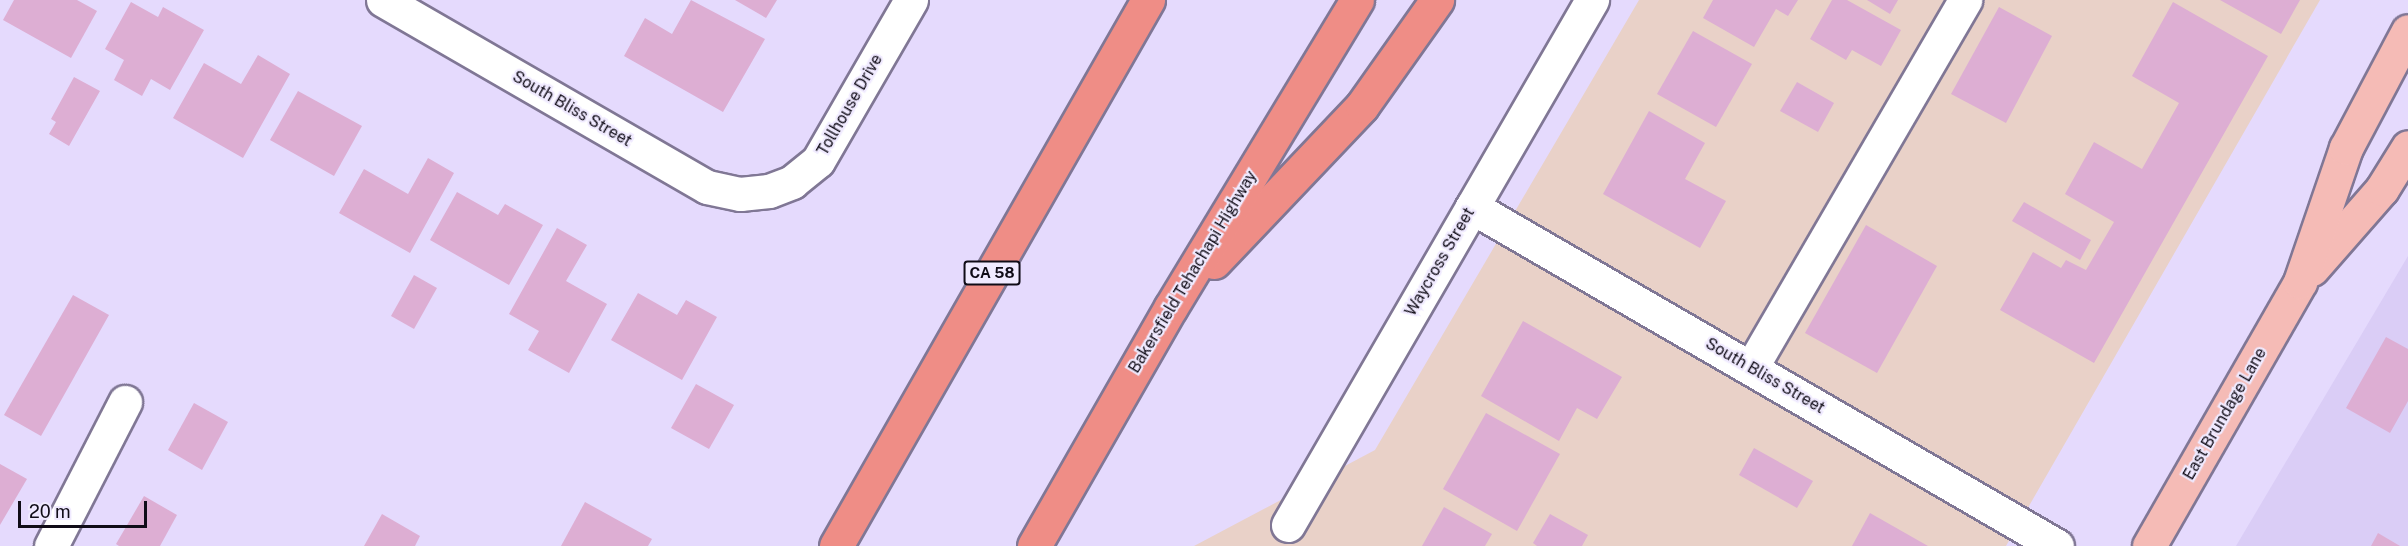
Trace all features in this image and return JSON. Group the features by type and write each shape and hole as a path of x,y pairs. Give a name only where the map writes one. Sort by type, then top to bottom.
{"highway":[{"path":"1062,150 1135,0"},
{"name":"CA 58","path":"836,546 1148,0"},
{"name":"Bakersfield Tehachapi Highway","path":"1034,546 1171,307 1357,0"},
{"path":"1171,307 1362,106 1437,0"}],"main road":[{"name":"East Brundage Lane","path":"2149,546 2300,282 2346,148 2408,31"},
{"name":"East Brundage Lane","path":"2300,282 2382,189 2408,147"}],"street":[{"name":"South Bliss Street","path":"383,0 707,187 740,194 769,191"},
{"name":"Tollhouse Drive","path":"769,191 792,182 818,161 911,0"},
{"name":"Waycross Street","path":"1288,525 1592,0"},
{"path":"1751,368 1965,0"},
{"name":"South Bliss Street","path":"1472,207 2058,546"},
{"path":"51,546 125,402"}],"shaded area":[{"path":"1639,0 2320,0 2006,546 1194,546 1375,450"},
{"path":"2408,256 2408,546 2236,546"}],"building":[{"path":"14,0 77,0 97,11 71,58 3,20"},
{"path":"691,0 765,39 723,112 624,56 645,18 672,34"},
{"path":"735,0 777,0 766,18"},
{"path":"1713,0 1798,0 1788,16 1776,9 1754,47 1703,18"},
{"path":"1832,0 1847,0 1901,30 1881,66 1852,50 1846,60 1810,39"},
{"path":"1867,0 1898,0 1890,14"},
{"path":"2220,0 2300,0 2281,34"},
{"path":"131,2 158,17 163,7 204,30 170,90 151,79 142,96 114,80 124,60 105,49"},
{"path":"2173,2 2268,56 2094,363 2000,310 2033,252 2061,268 2066,260 2086,270 2114,222 2065,194 2094,142 2142,169 2179,103 2132,76"},
{"path":"1999,7 2052,36 2006,123 1951,94"},
{"path":"1693,31 1752,64 1716,127 1657,94"},
{"path":"258,55 290,74 243,158 173,118 204,63 241,84"},
{"path":"74,77 100,91 69,146 49,134 56,122 51,119"},
{"path":"1797,82 1834,103 1818,132 1780,111"},
{"path":"298,91 362,126 334,176 270,140"},
{"path":"1649,111 1705,143 1685,179 1726,201 1700,248 1603,194"},
{"path":"428,158 454,173 410,253 339,213 364,169 408,194"},
{"path":"457,192 498,215 505,204 543,225 509,285 430,240"},
{"path":"2024,202 2091,240 2080,260 2012,221"},
{"path":"1866,225 1937,266 1877,373 1805,333"},
{"path":"557,228 587,245 566,281 607,304 569,373 528,350 539,331 509,314"},
{"path":"414,275 437,288 414,329 391,316"},
{"path":"638,293 677,315 686,300 717,317 682,380 611,340"},
{"path":"73,295 109,315 41,436 4,415"},
{"path":"1523,321 1622,377 1597,419 1577,408 1559,441 1481,396"},
{"path":"2386,337 2408,349 2408,401 2390,433 2346,408"},
{"path":"696,384 734,405 709,449 671,428"},
{"path":"194,403 228,422 202,470 168,450"},
{"path":"1486,413 1560,454 1517,531 1443,489"},
{"path":"1754,448 1813,481 1797,508 1739,475"},
{"path":"0,464 27,479 0,525"},
{"path":"144,496 177,515 160,546 119,546 116,544"},
{"path":"585,502 652,539 648,546 561,546"},
{"path":"1444,507 1492,534 1485,546 1422,546"},
{"path":"1870,513 1928,546 1852,546"},
{"path":"382,514 420,536 415,546 364,546"},
{"path":"1550,514 1588,535 1582,546 1537,546 1533,543"},
{"path":"2378,533 2400,546 2371,546"}]}
